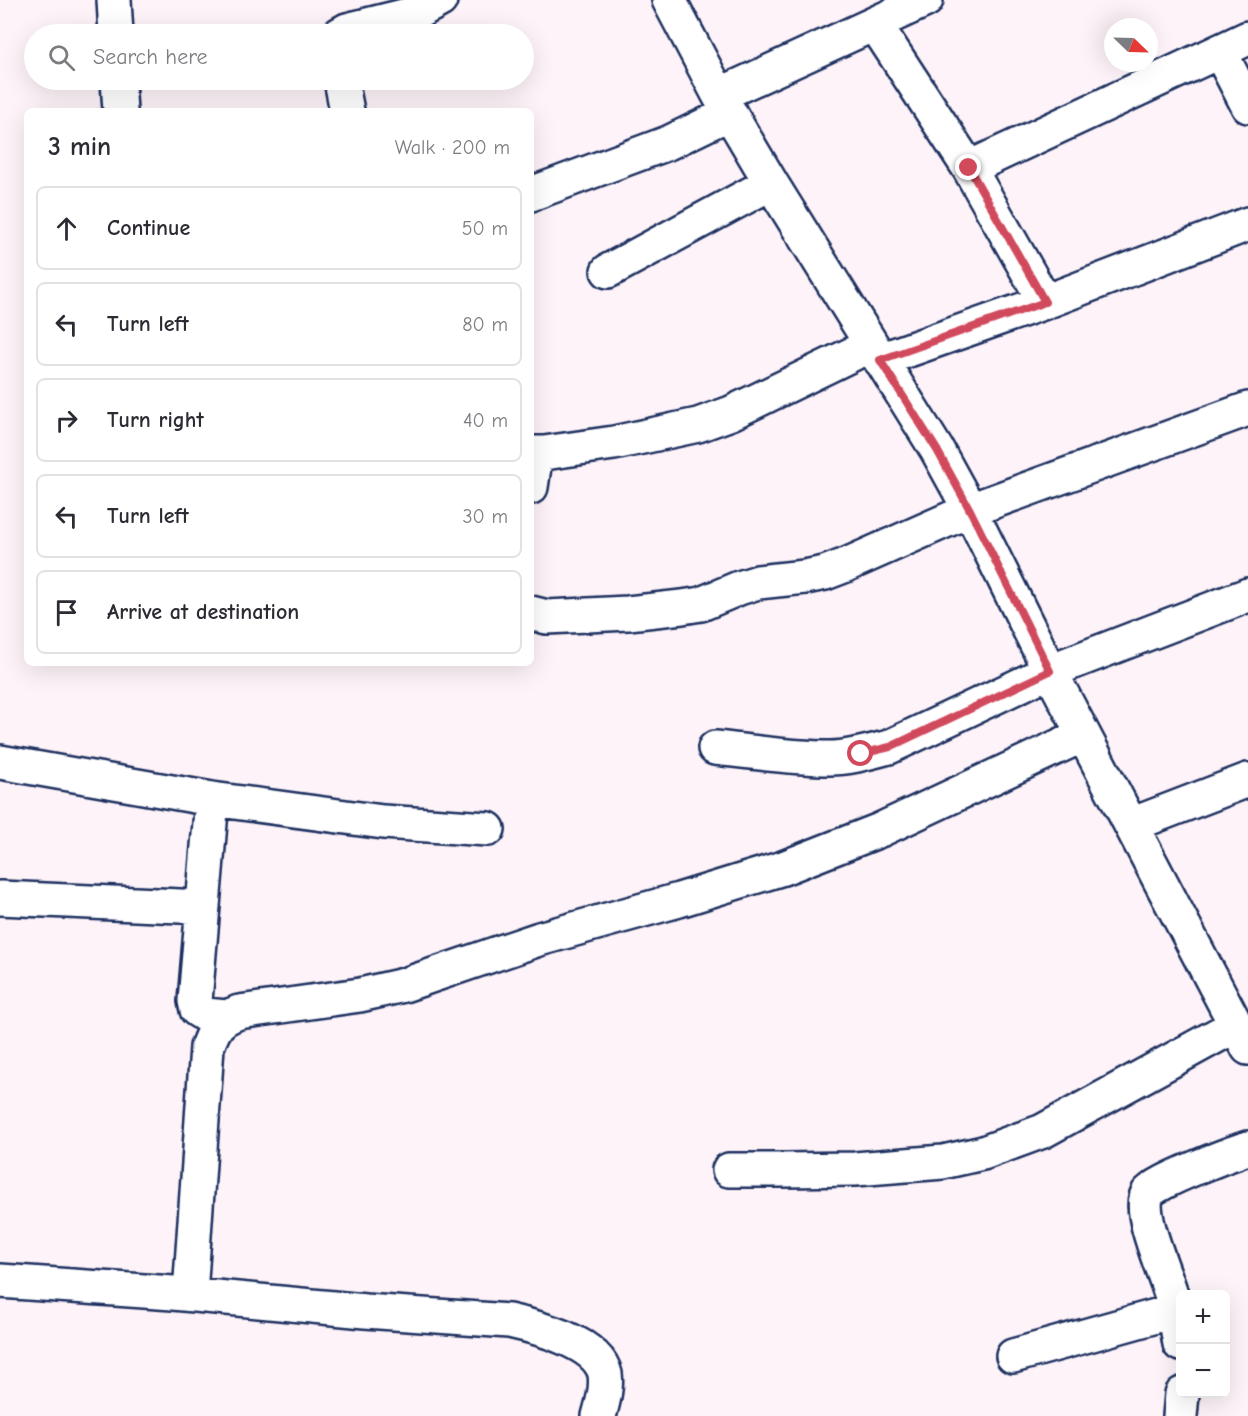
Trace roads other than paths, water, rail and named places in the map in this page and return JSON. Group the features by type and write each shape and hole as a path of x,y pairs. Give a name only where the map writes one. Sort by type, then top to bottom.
{"street":[{"path":"114,0 115,24"},
{"path":"371,24 416,13 440,0"},
{"path":"669,0 771,183 937,450 970,510 1083,735 1242,1036 1043,1131 983,1153 942,1162 855,1169 729,1170"},
{"path":"534,193 668,143 725,104 874,24 926,0"},
{"path":"874,24 969,168 1045,302"},
{"path":"969,168 1234,45 1248,106"},
{"path":"119,90 120,108"},
{"path":"343,90 347,108"},
{"path":"608,271 771,183"},
{"path":"534,453 614,443 698,425 876,353 1045,302 1248,224"},
{"path":"534,614 547,617 616,614 701,604 759,582 825,573 846,566 970,510 1248,409"},
{"path":"715,748 832,758 890,747 1050,671 1248,594"},
{"path":"190,1294 207,1047 218,1023 226,1017 239,1012 404,985 539,939 783,868 879,830 1083,735"},
{"path":"0,762 212,799 383,822 488,829"},
{"path":"1131,825 1248,780"},
{"path":"212,799 195,1001 197,1010 205,1015 226,1017"},
{"path":"0,898 203,908"},
{"path":"1176,1322 1171,1295 1146,1219 1144,1203 1147,1193 1153,1187 1248,1148"},
{"path":"0,1281 190,1294 365,1311 509,1321 532,1326 573,1341 598,1360 604,1373 605,1394 599,1416"},
{"path":"1013,1356 1174,1311"},
{"path":"1180,1416 1182,1398"}]}
